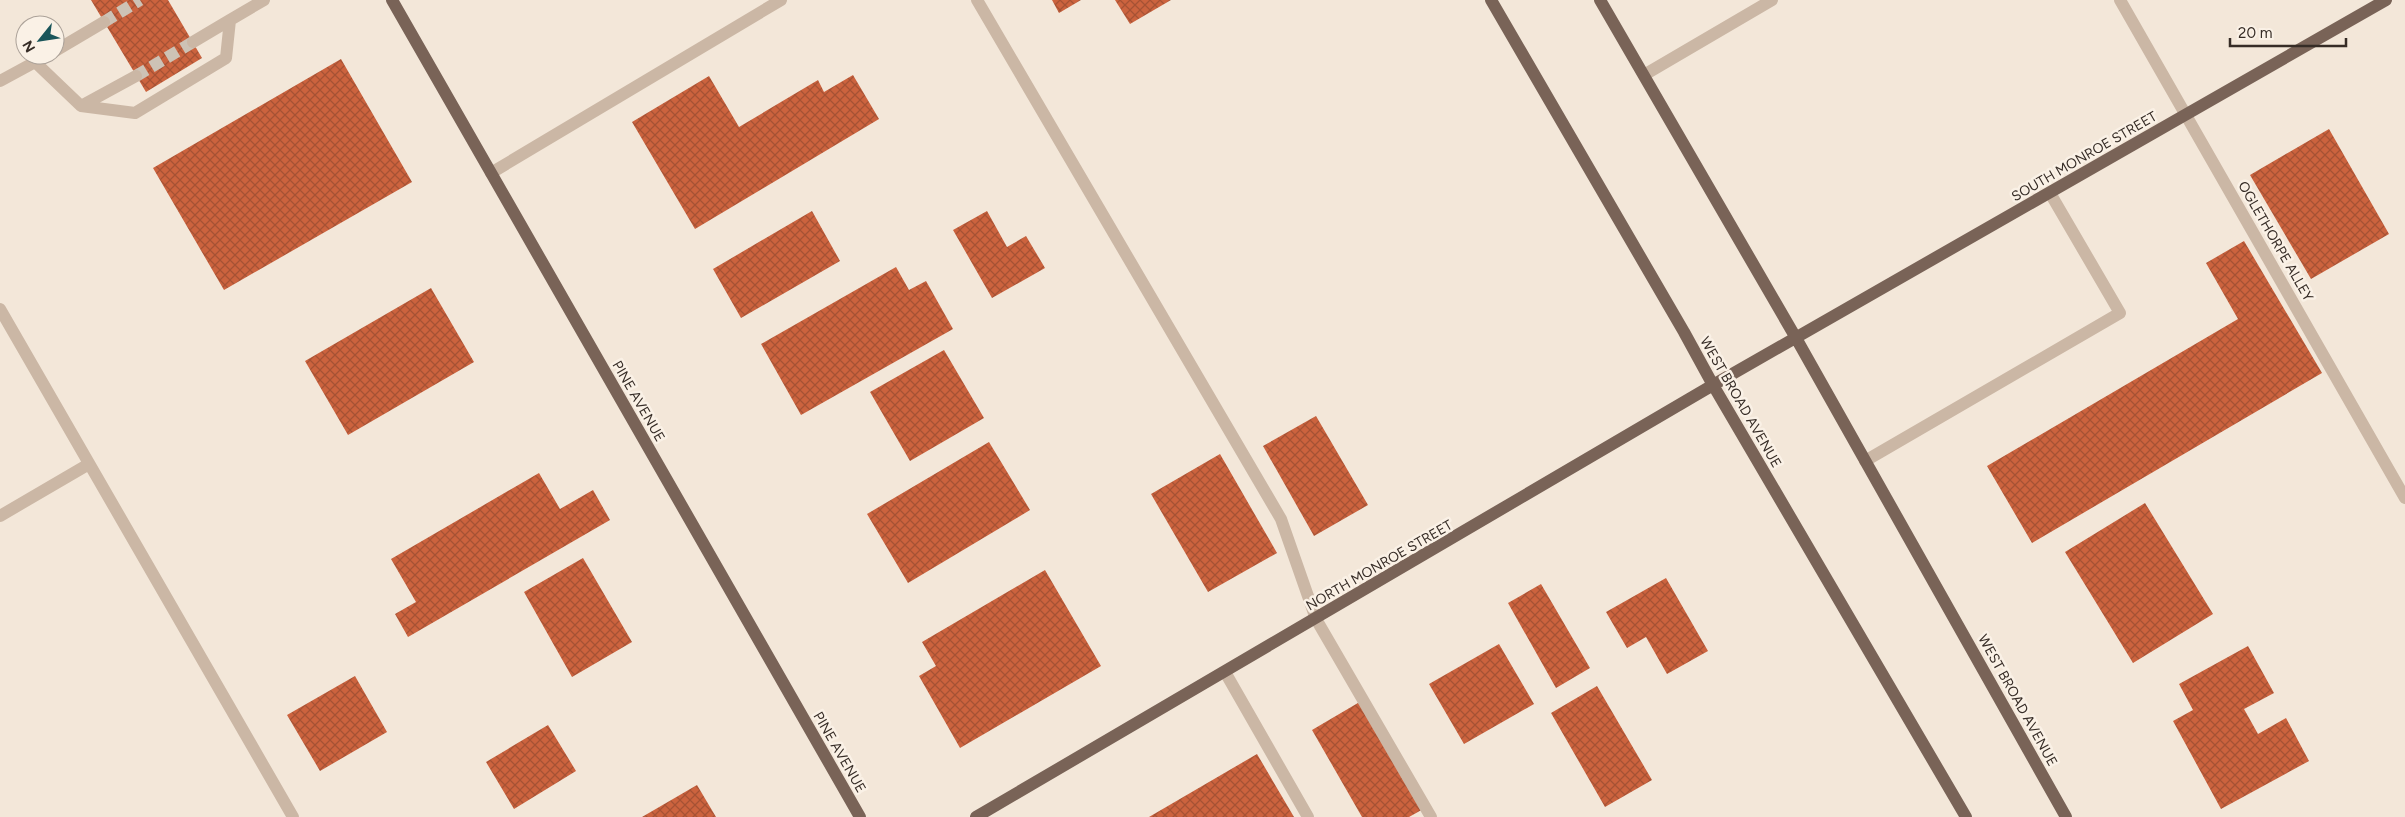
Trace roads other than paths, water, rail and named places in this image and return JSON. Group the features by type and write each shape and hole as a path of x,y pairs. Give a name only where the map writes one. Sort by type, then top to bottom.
{"main road":[{"name":"WEST BROAD AVENUE","path":"1491,0 1713,385 1966,817"},
{"name":"WEST BROAD AVENUE","path":"1600,0 1796,338 2066,817"},
{"name":"SOUTH MONROE STREET","path":"1796,338 2386,0"},
{"name":"PINE AVENUE","path":"396,2 491,173 860,817"},
{"name":"NORTH MONROE STREET","path":"976,817 1796,338"}],"lane":[{"path":"193,42 264,0"},
{"path":"491,173 781,0"},
{"path":"977,0 1281,518 1316,619 1431,817"},
{"path":"1644,75 1772,0"},
{"name":"OGLETHORPE ALLEY","path":"2120,0 2187,114 2405,498"},
{"path":"38,65 81,106 135,113 226,58 230,20"},
{"path":"65,45 104,22"},
{"path":"0,81 29,65"},
{"path":"81,106 136,76"},
{"path":"1865,460 2120,313 2050,193"},
{"path":"0,309 293,817"},
{"path":"0,516 89,464"},
{"path":"1225,672 1308,817"}],"tunnel":[{"path":"104,22 140,0"},
{"path":"136,76 193,42"}]}
